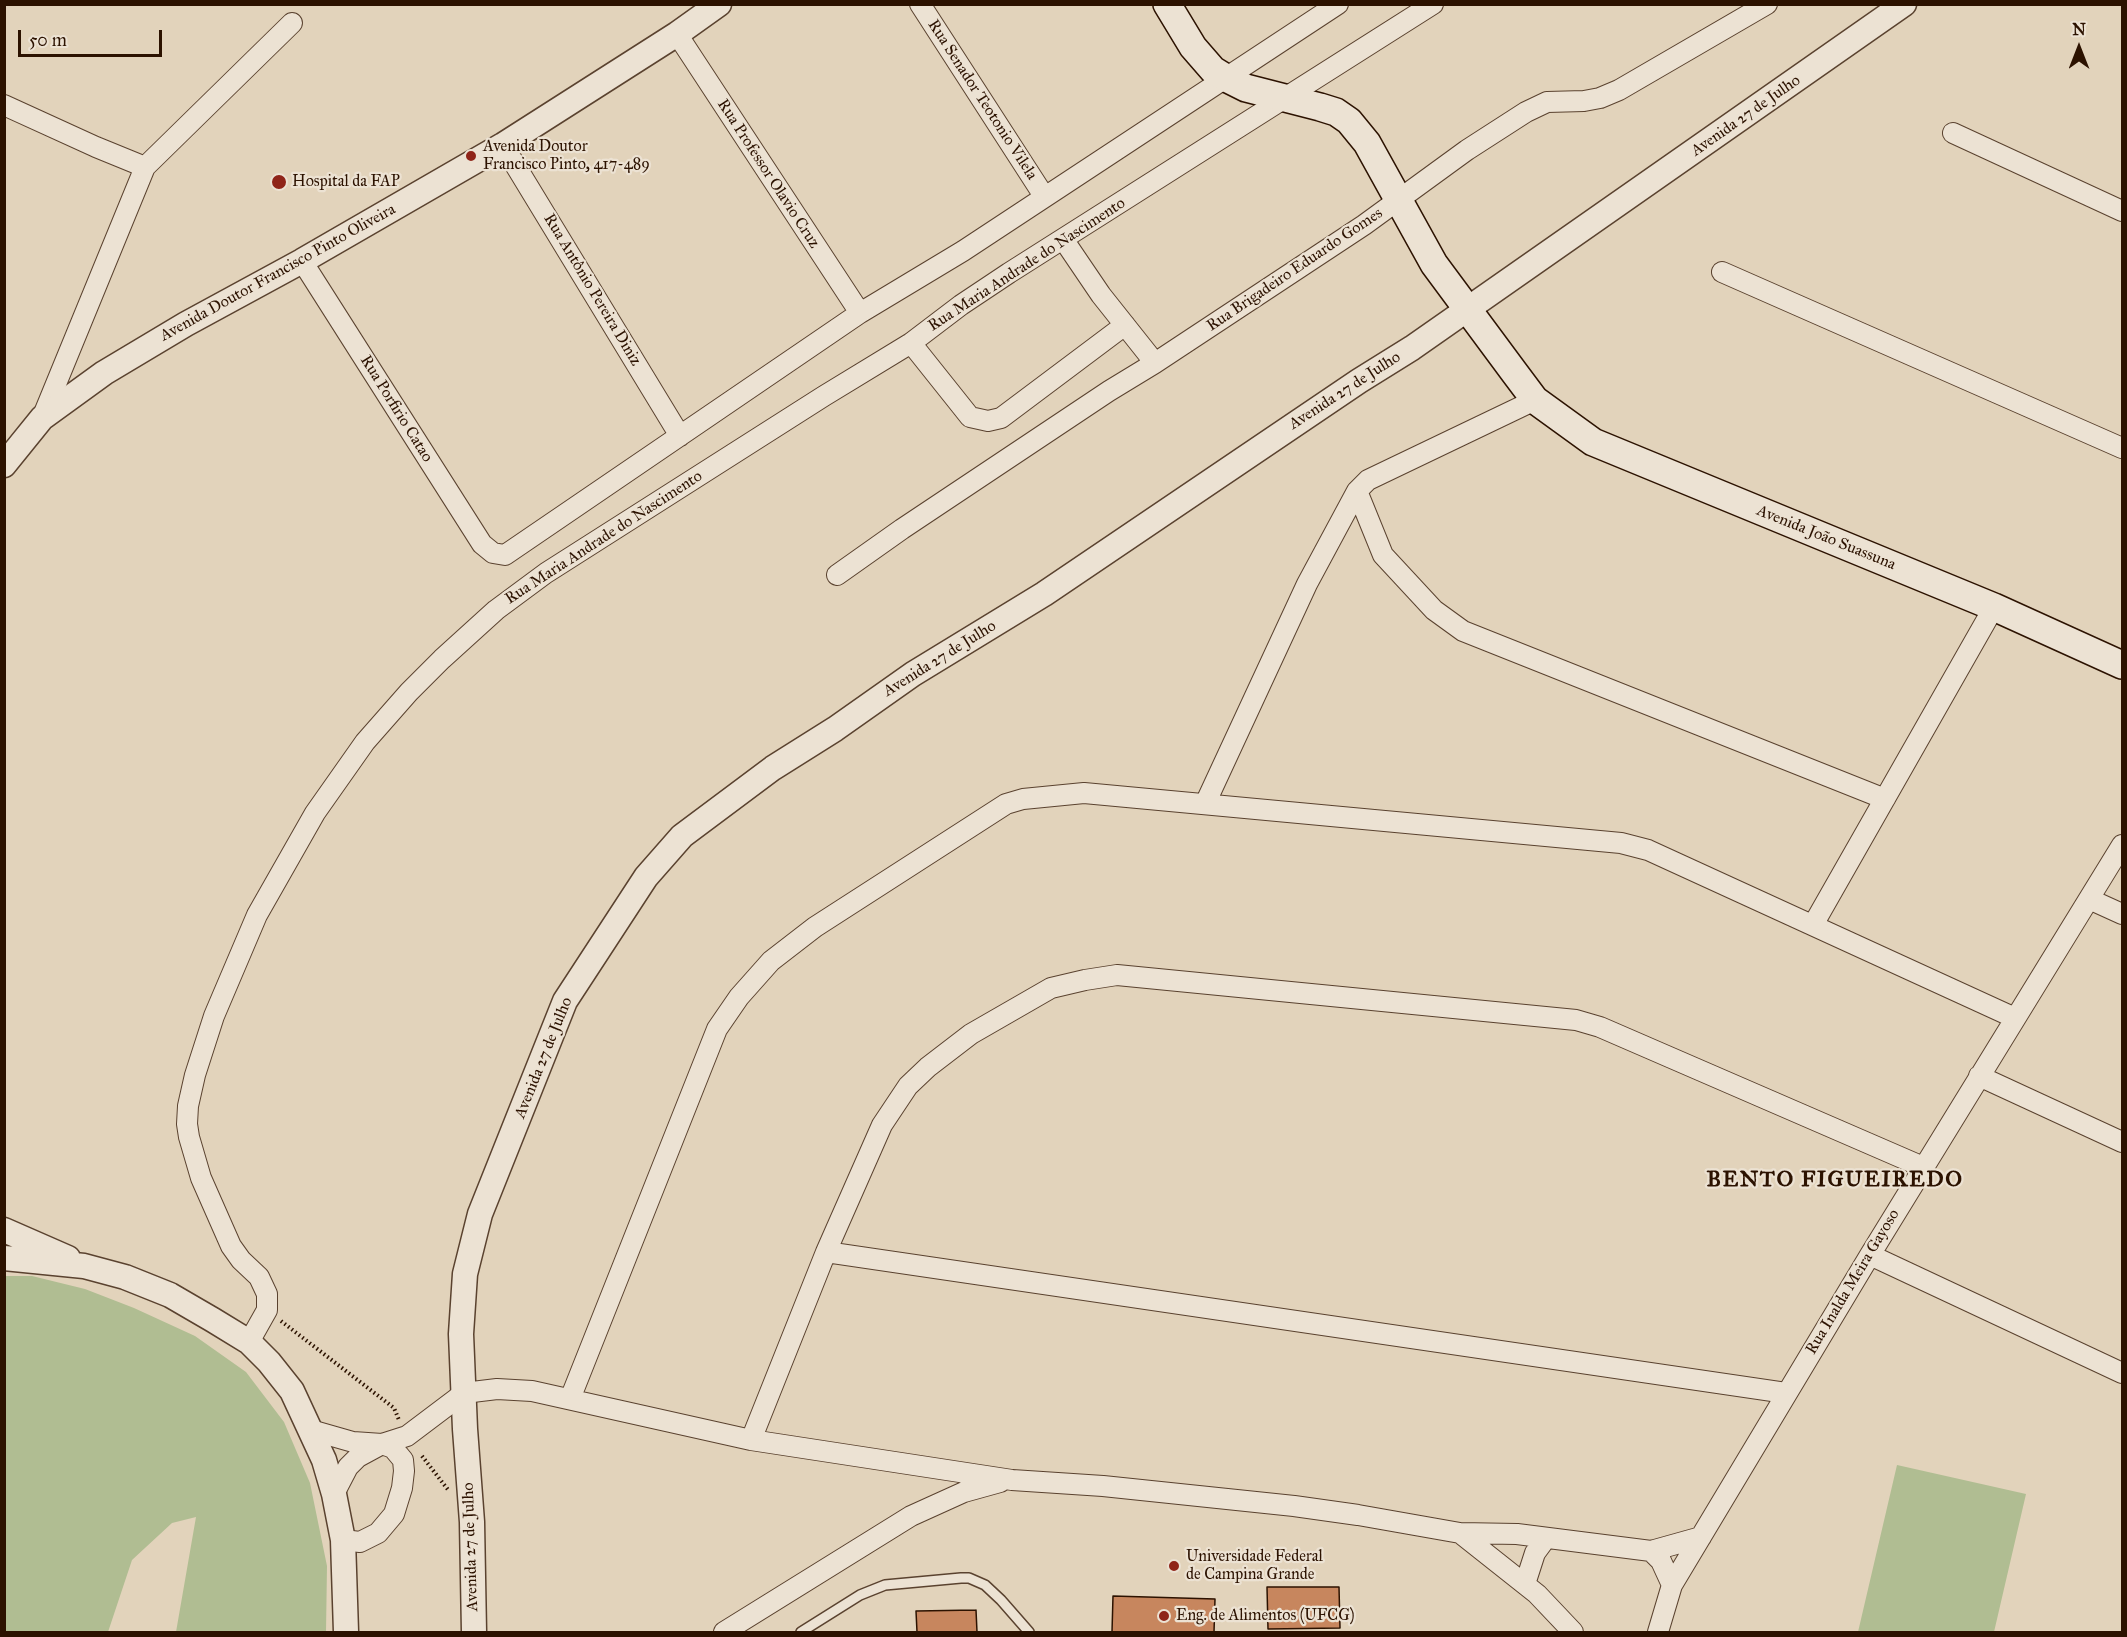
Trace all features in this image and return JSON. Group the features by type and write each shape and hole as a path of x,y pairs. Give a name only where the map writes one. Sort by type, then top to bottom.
{"main road":[{"path":"1167,4 1193,47 1223,76"},
{"name":"Avenida João Suassuna","path":"1223,76 1275,96 1328,109 1349,121 1367,142 1434,264 1535,399 1593,442 1994,607 2122,665"}],"street":[{"name":"Avenida Doutor Francisco Pinto Oliveira","path":"4,465 42,418 104,373 186,324 302,261 503,146 677,34 719,4"},
{"name":"Rua Senador Teotonio Vilela","path":"920,4 1044,196"},
{"path":"681,435 860,314 963,251 1223,76 1338,4"},
{"name":"Rua Maria Andrade do Nascimento","path":"267,1310 265,1287 231,1246 201,1178 188,1131 188,1106 195,1075 211,1025 242,946 282,869 321,804 365,742 409,692 505,603 546,573 911,343 961,305 1275,96 1433,4"},
{"name":"Rua Brigadeiro Eduardo Gomes","path":"837,575 1109,391 1399,201 1467,150 1537,105 1547,102 1584,101 1600,98 1619,90 1767,4"},
{"name":"Avenida 27 de Julho","path":"474,1632 472,1522 461,1335 465,1274 480,1214 565,1001 646,877 682,836 773,768 835,729 913,674 1044,594 1359,381 1412,348 1740,121 1904,4"},
{"path":"42,418 145,167 292,23"},
{"name":"Rua Professor Olavio Cruz","path":"677,34 860,314"},
{"path":"4,105 145,167"},
{"path":"1953,133 2122,212"},
{"name":"Rua Antônio Pereira Diniz","path":"503,146 681,435"},
{"path":"1063,239 1101,295 1155,363"},
{"name":"Rua Porfirio Catao","path":"302,261 482,544 493,553 505,555 681,435"},
{"path":"1722,272 2122,448"},
{"path":"911,343 970,417 988,421 1001,418 1125,325"},
{"path":"1205,804 1307,584 1357,491 1368,480 1535,399"},
{"path":"1357,491 1383,555 1434,610 1463,631 1885,799"},
{"path":"1813,925 1994,607"},
{"path":"570,1399 717,1029 739,997 771,961 814,927 1006,804 1023,799 1084,793 1621,843 1648,850 2015,1018"},
{"name":"Rua Inalda Meira Gayoso","path":"1658,1632 1672,1585 1923,1167 2122,845"},
{"path":"2089,899 2122,914"},
{"path":"750,1440 826,1252 882,1125 908,1086 921,1073 970,1034 1051,988 1117,975 1576,1020 1600,1027 1923,1167"},
{"path":"1979,1076 2122,1143"},
{"path":"4,1230 84,1266 125,1277 170,1295 249,1342 270,1362 292,1391 311,1430 324,1460 334,1494 343,1540 345,1632"},
{"path":"826,1252 1785,1394"},
{"path":"1870,1255 2122,1373"},
{"path":"4,1258 84,1266"},
{"path":"249,1342 267,1310"},
{"path":"334,1494 348,1467 358,1457 382,1444 407,1436 464,1393 497,1389 532,1391 750,1440 1012,1480 1103,1486 1294,1506 1460,1533 1517,1534 1651,1551 1701,1537"},
{"path":"311,1430 353,1442 382,1444 393,1448 403,1460 402,1488 394,1514 378,1533 360,1542 343,1540"},
{"path":"724,1632 911,1516 964,1492 988,1484 1012,1480"},
{"path":"1460,1533 1537,1594 1573,1632"},
{"path":"1525,1584 1535,1553 1546,1538"},
{"path":"1651,1551 1661,1561 1672,1585"}],"lane":[{"path":"801,1632 860,1595 885,1585 969,1578 986,1585 1029,1632"}],"path":[{"path":"267,1310 394,1408 407,1436 450,1494"}],"green space":[{"path":"5,1276 32,1276 85,1289 134,1308 195,1336 246,1372 284,1422 310,1483 327,1566 326,1632 176,1632 196,1517 172,1523 132,1560 108,1632 5,1632"},
{"path":"1897,1465 2026,1494 1994,1632 1858,1632"}],"building":[{"path":"1267,1587 1339,1587 1340,1628 1268,1629"},
{"name":"Eng. de Alimentos (UFCG)","path":"1113,1596 1215,1599 1214,1632 1112,1632"},
{"path":"976,1610 977,1632 917,1632 916,1611"}],"place":[{"name":"Avenida Doutor Francisco Pinto, 417-489","path":"471,156"},
{"name":"Hospital da FAP","path":"279,182"},
{"name":"Universidade Federal de Campina Grande","path":"1174,1566"},
{"name":"Eng. de Alimentos (UFCG)","path":"1164,1616"}],"district":[{"name":"BENTO FIGUEIREDO","path":"1835,1181"}]}
